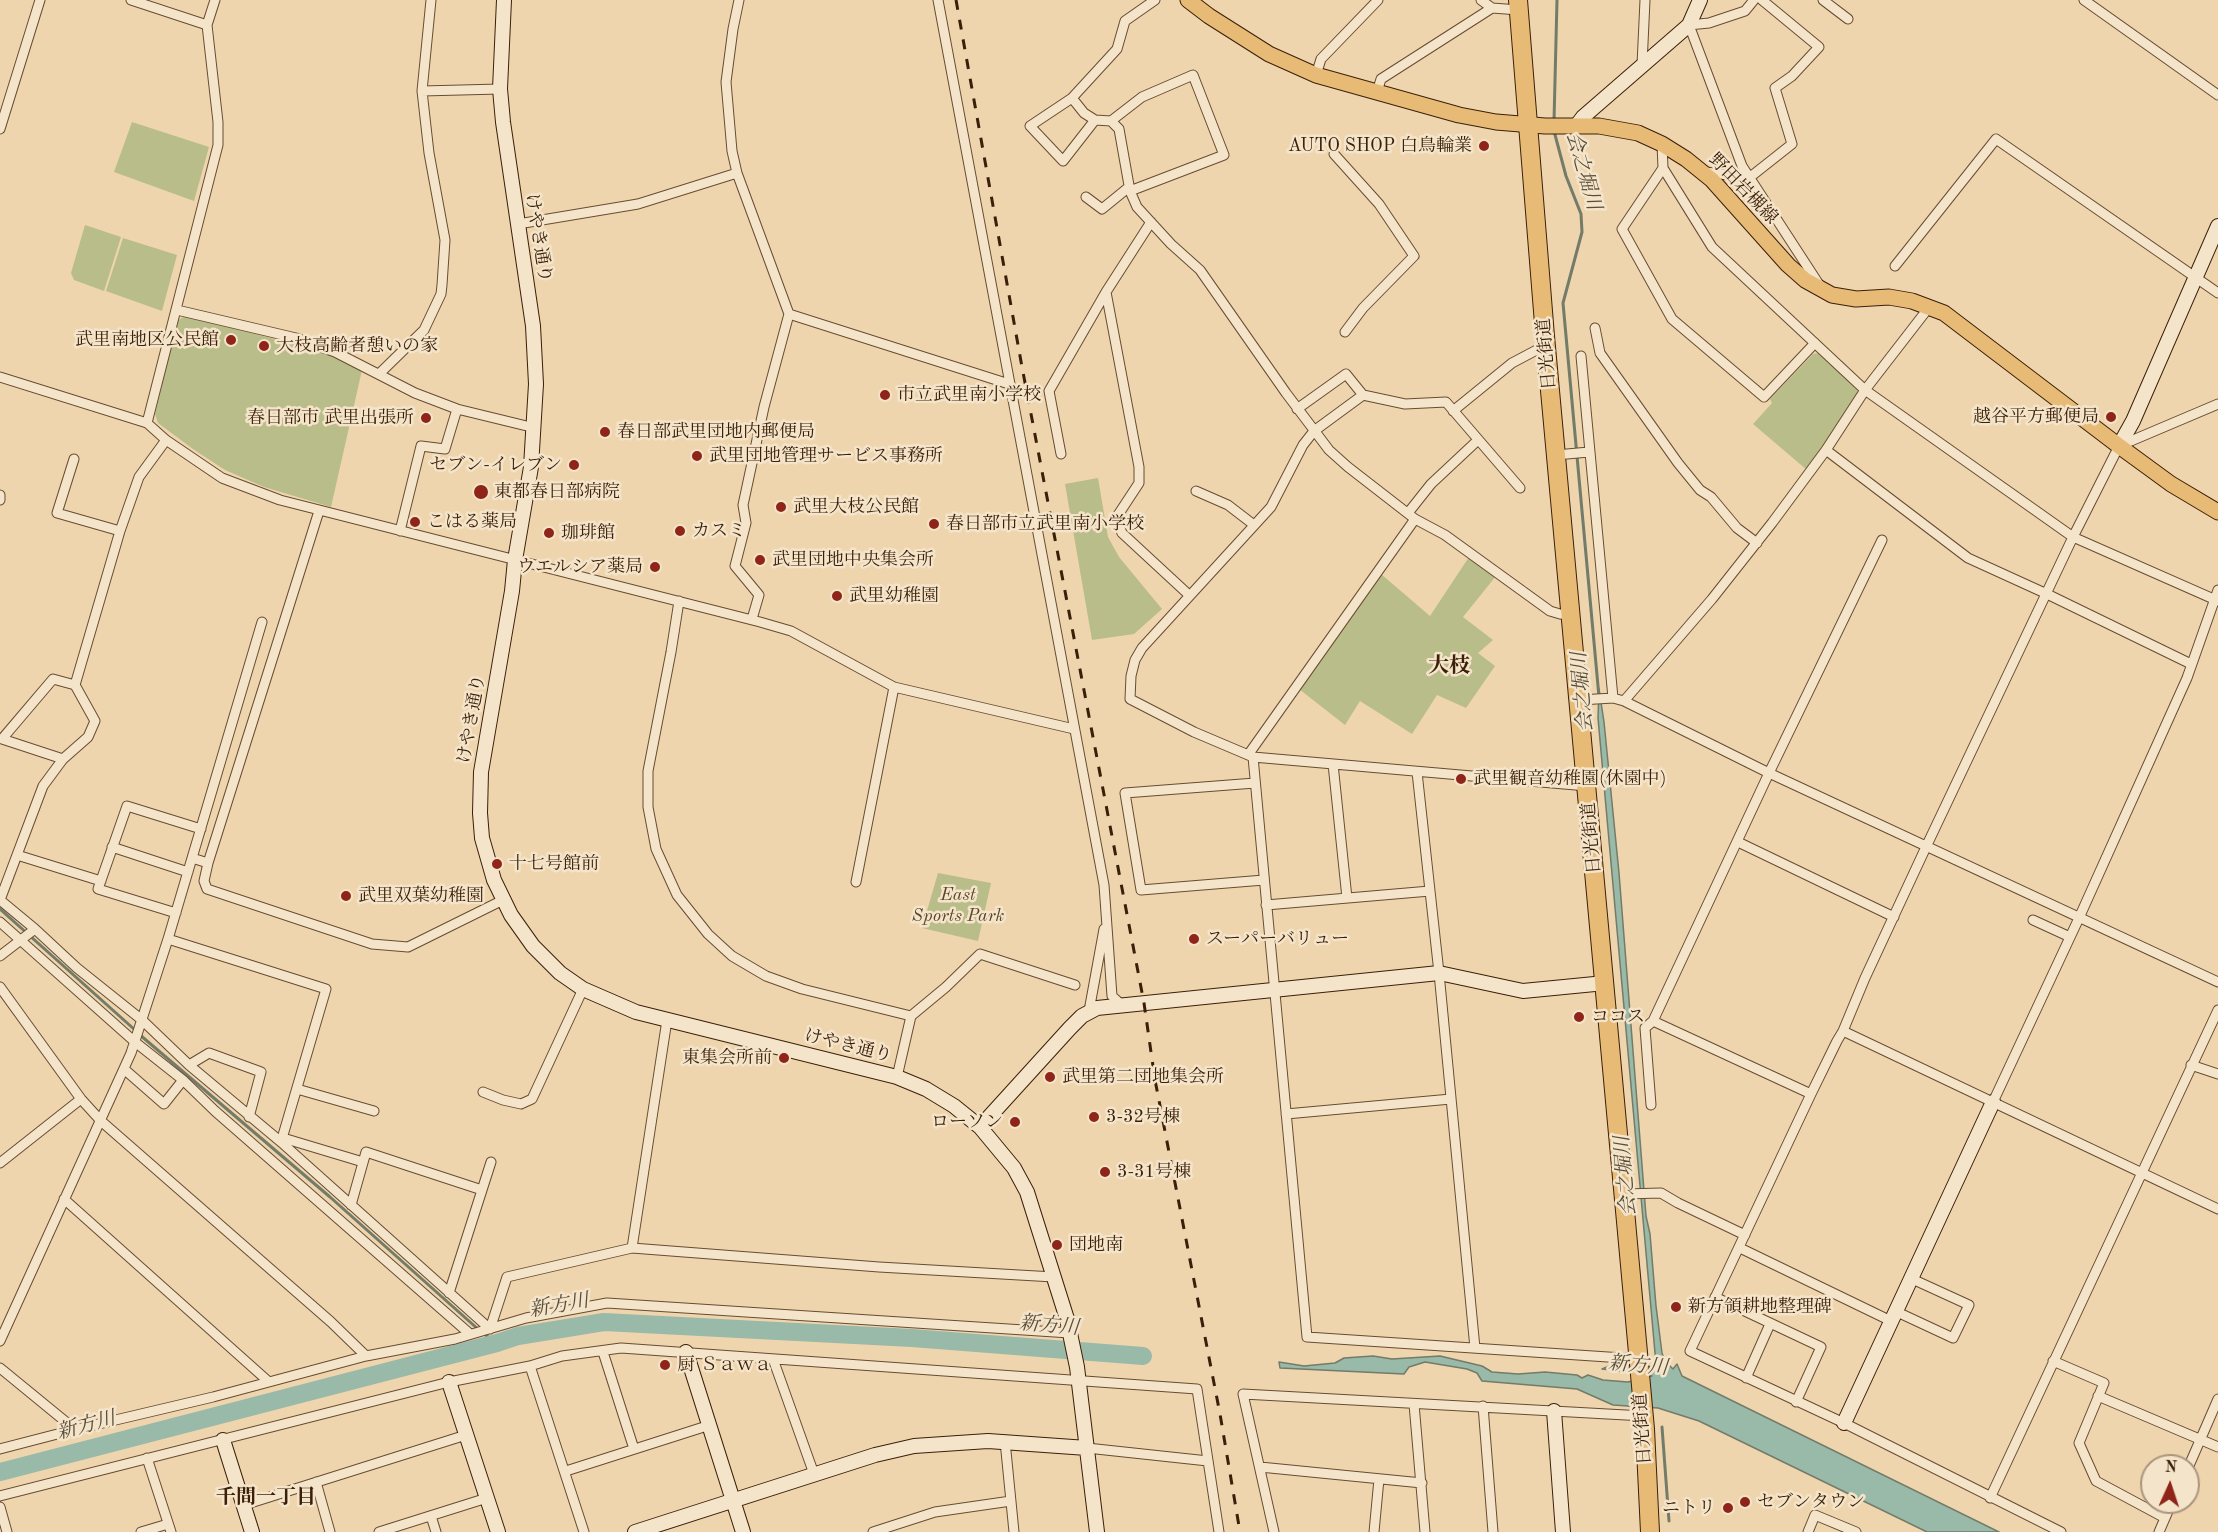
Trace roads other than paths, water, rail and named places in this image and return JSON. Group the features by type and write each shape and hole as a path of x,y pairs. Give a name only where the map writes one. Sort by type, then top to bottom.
{"highway":[{"name":"日光街道","path":"1519,5 1546,345 1562,455 1572,615 1585,700 1587,786 1605,983 1631,1193 1638,1361 1644,1414 1650,1532"}],"main road":[{"name":"野田岩槻線","path":"1188,0 1269,54 1316,75 1459,115 1528,125 1620,129 1638,133 1662,144 1686,159 1712,180 1788,266 1805,280 1823,291 1856,299 1889,297 1930,306 1954,319 2119,446 2171,484 2218,512"}],"street":[{"path":"0,129 40,0"},
{"path":"131,0 207,25"},
{"path":"147,423 218,145 218,122 207,25 215,0"},
{"path":"380,373 424,330 441,294 445,240 429,153 422,91 431,0"},
{"name":"けやき通り","path":"504,0 500,89 508,161 533,326 536,384 531,467 480,772 482,838 490,867 503,900 532,946 570,981 583,989 626,1009 897,1077 926,1089 954,1106 980,1127 1014,1168 1027,1192 1054,1276 1077,1367 1097,1532"},
{"path":"739,0 731,37 726,82 732,151 737,173 789,314 764,407 743,505 746,523 735,566 759,595 752,619"},
{"path":"938,0 1104,885 1112,996 1122,1005"},
{"path":"1095,120 1063,161 1030,126 1072,98 1116,49 1125,21 1155,0"},
{"path":"1316,75 1321,59 1378,0"},
{"path":"1481,0 1492,8"},
{"path":"1641,65 1645,0"},
{"path":"1563,125 1689,25 1700,0"},
{"path":"1689,25 1710,23 1745,11 1754,0"},
{"path":"1700,171 1749,178 1792,144 1775,88 1792,76 1819,47 1762,0"},
{"path":"1823,0 1848,20"},
{"path":"2084,0 2218,95"},
{"path":"1377,93 1381,79 1492,8 1519,5"},
{"path":"1689,25 1742,166 1823,291"},
{"path":"1072,98 1084,113 1095,120 1111,121 1142,97 1193,75 1224,155 1130,189 1102,209 1086,197"},
{"path":"422,91 500,89"},
{"path":"1111,121 1119,129 1130,189 1137,207 1171,244 1200,270 1297,409 1329,450 1412,516 1445,535 1550,610 1572,615"},
{"path":"1895,266 1996,139 2218,293"},
{"path":"1662,144 1663,168 1712,247 1865,390 2073,537 2217,597 2191,664 2079,918 1844,1423"},
{"path":"1334,154 1379,204 1414,256 1363,308 1345,332"},
{"path":"1663,168 1622,229 1672,319 1764,397 1815,343"},
{"path":"518,224 638,204 737,173"},
{"path":"1061,454 1049,391 1106,292 1151,222"},
{"path":"2061,1532 1844,1423 1690,1351 1843,1031 1926,847 2073,537 2133,421 2218,226"},
{"path":"1106,292 1139,467 1139,483 1116,518 1122,533 1189,595"},
{"path":"1624,701 1757,543 1826,450 1865,390 1930,306"},
{"path":"177,310 296,338 335,352 380,373 415,393 457,409 535,428"},
{"path":"789,314 1009,384"},
{"path":"1595,328 1600,353 1678,463 1737,528 1757,543"},
{"path":"1453,411 1512,363 1546,345"},
{"path":"1581,356 1587,452 1612,698"},
{"path":"1297,409 1346,374 1362,395 1405,404 1446,402 1520,488"},
{"path":"0,377 147,423 166,440 222,478 280,500 752,619 791,631 894,687 1074,729"},
{"path":"1362,395 1314,431 1303,445 1271,507 1142,648 1135,660 1131,676 1130,699 1194,732 1251,756 1587,786"},
{"path":"2119,446 2218,404"},
{"path":"400,531 422,446 445,449 457,409"},
{"path":"166,440 139,477 120,531 75,685 95,721 88,737 63,759 43,786 0,900 77,968 142,1020 249,1117 282,1140 489,1329"},
{"path":"1478,440 1431,484 1412,516 1251,756 1307,1337 1638,1361"},
{"path":"1826,450 1968,558 2191,664"},
{"path":"1562,455 1587,452"},
{"path":"74,459 57,513 120,531"},
{"path":"1196,491 1228,505 1254,525"},
{"path":"0,495 0,500"},
{"path":"319,511 208,863 204,881 207,890 372,944 408,947 503,900"},
{"path":"1651,1105 1646,1028 1653,1021 1769,773 1882,540"},
{"path":"679,601 648,771 648,807 656,849 677,896 708,934 732,956 766,976 802,989 911,1016"},
{"path":"0,1341 135,1042 176,913 262,622"},
{"path":"63,759 2,738 53,679 75,685"},
{"path":"856,882 894,687"},
{"path":"1585,700 1612,698 1624,701 1769,773 2218,982"},
{"path":"1333,764 1347,898"},
{"path":"1417,772 1475,1348"},
{"path":"1255,783 1125,793 1141,890 1264,880"},
{"path":"176,913 98,889 127,806 201,829"},
{"path":"1738,842 1894,917"},
{"path":"112,848 188,872"},
{"path":"17,855 101,880"},
{"path":"192,858 208,863"},
{"path":"1266,905 1430,891"},
{"path":"1089,1011 1107,912"},
{"path":"2033,920 2070,937"},
{"path":"0,922 135,1042 183,1080 215,1111 470,1334"},
{"path":"0,956 35,929"},
{"path":"168,939 326,989 282,1140"},
{"path":"897,1077 911,1016 946,987 980,954 1075,985"},
{"path":"980,1127 1070,1028 1089,1011 1097,1008 1439,973 1523,991 1605,983"},
{"path":"0,987 81,1099 101,1121 331,1322 366,1356"},
{"path":"483,1092 502,1100 521,1104 532,1099 583,989"},
{"path":"1990,1498 2218,1010"},
{"path":"632,1248 667,1020"},
{"path":"1653,1021 1811,1094"},
{"path":"1843,1031 2218,1209"},
{"path":"189,1065 209,1053 261,1072 249,1117"},
{"path":"2192,1065 2218,1074"},
{"path":"124,1069 164,1104 183,1080"},
{"path":"297,1089 374,1111"},
{"path":"0,1163 81,1099"},
{"path":"1286,1114 1451,1099"},
{"path":"282,1140 363,1162"},
{"path":"351,1205 366,1152 482,1190"},
{"path":"450,1293 491,1162"},
{"path":"1631,1193 1661,1193 1745,1235"},
{"path":"64,1199 269,1382"},
{"path":"489,1329 507,1277 632,1248 879,1267 1054,1276"},
{"path":"1740,1248 1893,1316 1953,1338 1969,1305 1910,1278"},
{"path":"1715,1297 1821,1347 1796,1402"},
{"path":"0,1449 213,1397 366,1356 470,1334 526,1318 607,1303 1071,1337"},
{"path":"1746,1378 1770,1324"},
{"path":"0,1496 449,1382 530,1366 562,1356 621,1348 1197,1389 1219,1532"},
{"path":"603,1352 634,1449"},
{"path":"686,1352 743,1532"},
{"path":"773,1359 814,1474"},
{"path":"2053,1361 2104,1383 2079,1443 2096,1481 2165,1518"},
{"path":"530,1366 584,1532"},
{"path":"0,1368 66,1422 69,1431"},
{"path":"449,1382 498,1532"},
{"path":"1274,1532 1243,1394 1644,1414"},
{"path":"2098,1396 2218,1447"},
{"path":"2194,1454 2218,1399"},
{"path":"1414,1404 1425,1532"},
{"path":"1483,1406 1493,1532"},
{"path":"1554,1411 1563,1532"},
{"path":"566,1471 710,1425"},
{"path":"244,1505 466,1435"},
{"path":"223,1440 252,1532"},
{"path":"635,1532 875,1455 914,1446 1005,1441 1208,1461"},
{"path":"1005,1441 1014,1532"},
{"path":"141,1532 169,1528 147,1458"},
{"path":"1260,1467 1422,1483"},
{"path":"1374,1532 1379,1479"},
{"path":"316,1482 330,1532"},
{"path":"379,1532 487,1498"},
{"path":"873,1532 935,1512 1011,1501"},
{"path":"0,1507 7,1532"},
{"path":"2158,1532 2167,1514"},
{"path":"430,1515 436,1532"},
{"path":"1808,1532 1815,1515 1856,1532"}],"water":[{"path":"1599,689 1619,873 1646,1216 1650,1234 1662,1353 1665,1361 1673,1369 1677,1364 1682,1376 1999,1532 1927,1532 1699,1421 1658,1408 1613,1405 1577,1389 1482,1381 1477,1373 1467,1369 1425,1362 1409,1367 1404,1374 1280,1368 1279,1362 1304,1366 1335,1363 1344,1358 1373,1356 1392,1359 1440,1356 1482,1366 1492,1372 1518,1374 1545,1372 1577,1375 1582,1378 1588,1375 1603,1380 1628,1382 1652,1376 1625,1369 1621,1371 1602,1369 1614,1364 1652,1367 1656,1364 1598,718"}],"waterway":[{"name":"会之堀川","path":"1554,121 1557,0"},
{"name":"会之堀川","path":"1554,131 1566,176 1581,214 1582,232 1563,303 1599,697"},
{"path":"0,909 135,1030"},
{"path":"140,1035 330,1197 479,1330"},
{"name":"新方川","path":"0,1472 518,1336 604,1322 912,1338 1143,1356"},
{"path":"484,1334 497,1343"},
{"path":"1662,1427 1669,1521"}],"railway":[{"path":"956,0 1022,367 1144,1003 1155,1080 1220,1414 1240,1532"}],"place":[{"name":"AUTO SHOP 白鳥輪業","path":"1484,146"},
{"name":"武里南地区公民館","path":"231,340"},
{"name":"大枝高齢者憩いの家","path":"264,346"},
{"name":"市立武里南小学校","path":"885,395"},
{"name":"越谷平方郵便局","path":"2111,417"},
{"name":"春日部市 武里出張所","path":"426,418"},
{"name":"春日部武里団地内郵便局","path":"605,432"},
{"name":"武里団地管理サービス事務所","path":"697,456"},
{"name":"セブン-イレブン","path":"574,465"},
{"name":"東都春日部病院","path":"481,492"},
{"name":"武里大枝公民館","path":"781,507"},
{"name":"こはる薬局","path":"415,522"},
{"name":"春日部市立武里南小学校","path":"934,524"},
{"name":"カスミ","path":"680,531"},
{"name":"珈琲館","path":"549,533"},
{"name":"武里団地中央集会所","path":"760,560"},
{"name":"ウエルシア薬局","path":"655,567"},
{"name":"武里幼稚園","path":"837,596"},
{"name":"武里観音幼稚園(休園中)","path":"1461,779"},
{"name":"十七号館前","path":"497,864"},
{"name":"武里双葉幼稚園","path":"346,896"},
{"name":"スーパーバリュー","path":"1194,939"},
{"name":"ココス","path":"1579,1017"},
{"name":"東集会所前","path":"784,1058"},
{"name":"武里第二団地集会所","path":"1050,1077"},
{"name":"3-32号棟","path":"1094,1117"},
{"name":"ローソン","path":"1015,1122"},
{"name":"3-31号棟","path":"1105,1172"},
{"name":"団地南","path":"1057,1245"},
{"name":"新方領耕地整理碑","path":"1676,1307"},
{"name":"厨 Ｓａｗａ","path":"665,1365"},
{"name":"セブンタウン","path":"1745,1502"},
{"name":"ニトリ","path":"1728,1508"}],"district":[{"name":"大枝","path":"1449,666"},
{"name":"千間一丁目","path":"266,1498"}],"park label":[{"name":"East Sports Park","path":"958,905"}]}
